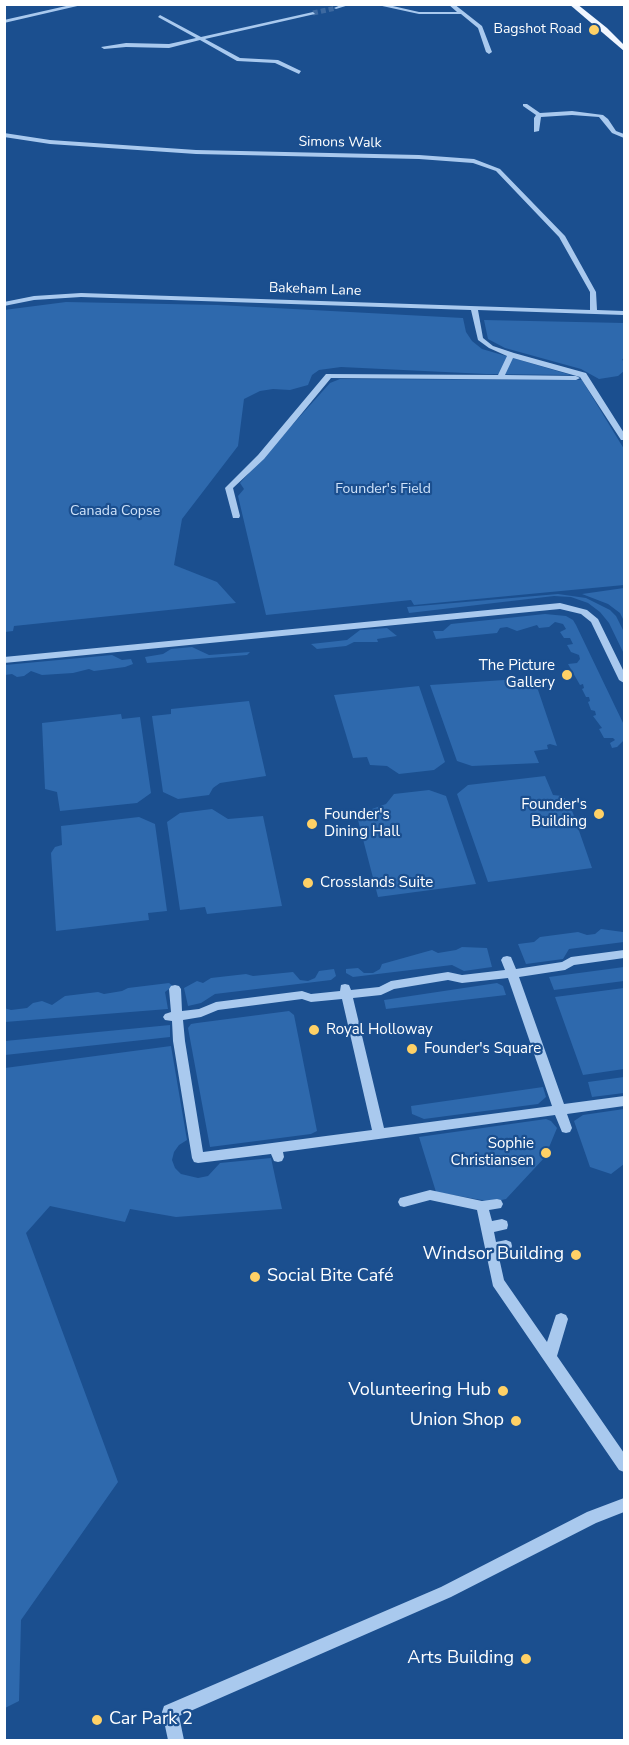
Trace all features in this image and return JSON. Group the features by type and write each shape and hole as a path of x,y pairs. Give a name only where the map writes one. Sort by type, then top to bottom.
{"main road":[{"path":"572,4 605,29 624,49"}],"street":[{"path":"4,22 84,4"},
{"path":"336,8 350,4"},
{"path":"375,4 419,13 461,13"},
{"path":"450,4 480,27 489,52"},
{"path":"105,47 169,46 313,13"},
{"path":"160,16 239,60 276,62 299,72"},
{"path":"525,105 539,115 572,113 601,116 614,132 624,136"},
{"path":"536,131 539,115"},
{"name":"Simons Walk","path":"4,135 50,142 196,152 474,161 498,170 562,236 593,291 594,313"},
{"name":"Bakeham Lane","path":"4,304 34,298 81,295 624,313"},
{"path":"474,308 476,330 480,339 511,355 583,375 624,438"},
{"path":"501,377 511,355"},
{"path":"236,516 229,488 261,457 330,376 576,378"},
{"path":"4,660 560,606 584,612 595,621 624,680"},
{"path":"173,1017 201,1013 216,1006 302,995 311,998 346,991 381,991 391,985 448,976 462,979 513,974 565,966 571,961 624,954"},
{"path":"507,960 566,1128"},
{"path":"175,988 173,1017 198,1158 277,1152 380,1133 624,1101"},
{"path":"346,991 380,1133"},
{"path":"404,1202 430,1196 482,1206 497,1204"},
{"path":"482,1206 498,1282 624,1465"},
{"path":"486,1228 502,1225"},
{"path":"491,1248 506,1245"},
{"path":"550,1357 561,1319"},
{"path":"176,1740 170,1712 446,1592 591,1517 624,1505"}],"green space":[{"name":"Canada Copse","path":"66,302 218,305 463,318 466,332 482,349 571,375 486,374 341,367 319,370 312,375 308,385 290,390 260,391 244,399 238,446 182,519 174,565 217,582 236,603 14,626 13,631 5,632 4,310"},
{"path":"484,320 624,323 624,357 622,360 624,371 618,376 599,379 581,369 505,348 488,339"},
{"name":"Founder's Field","path":"340,379 582,380 624,449 624,585 414,605 411,600 266,615 238,496 244,489 240,483 330,383"},
{"path":"624,588 624,621 620,613 608,604 582,594"},
{"path":"558,594 586,598 610,610 616,616 624,632 624,654 609,623 600,612 588,603 571,597 554,596 409,613 407,607"},
{"path":"545,614 566,616 576,625 624,725 624,740 617,747 612,748 610,743 615,740 613,738 604,738 599,729 602,728 593,716 596,715 595,711 591,710 589,697 586,697 582,689 583,684 580,685 568,664 577,663 580,659 579,655 571,652 567,645 573,644 570,638 564,638 560,632 566,629 563,624 555,622 549,627 539,628 537,625 517,631 507,627 500,628 497,633 436,639 433,631 443,631 451,624"},
{"path":"387,628 397,636 377,639 378,642 354,642 346,646 317,649 311,644 347,640 360,630"},
{"path":"192,647 209,655 250,652 247,655 147,663 145,657 163,654 171,649"},
{"path":"112,655 122,660 131,659 133,664 73,673 42,675 31,671 24,676 5,675 5,665"},
{"path":"534,678 557,746 550,744 547,745 548,749 534,751 539,763 472,766 457,761 430,685"},
{"path":"419,686 445,762 434,770 399,774 387,766 370,765 367,757 353,758 334,695"},
{"path":"249,701 266,776 220,783 209,795 178,799 163,792 152,716 171,714 171,709"},
{"path":"121,714 122,719 140,717 151,793 137,803 60,811 57,792 45,789 42,723"},
{"path":"545,776 553,795 562,796 569,802 592,868 488,882 457,794 468,785"},
{"path":"429,790 446,796 476,884 378,897 358,820 373,818 372,809 386,804 394,794"},
{"path":"212,809 228,819 263,816 282,906 207,914 205,907 180,910 167,822 180,813"},
{"path":"139,817 155,824 167,911 148,913 149,920 56,931 51,853 55,847 62,845 61,826"},
{"path":"601,929 623,932 624,942 569,949 563,959 526,964 518,944 534,942 540,937 578,932 587,935 595,934"},
{"path":"462,947 487,948 492,967 464,971 452,965 353,977 346,973 346,969 358,968 364,973 373,973 380,969 382,964 432,950 438,953"},
{"path":"624,967 624,981 554,990 549,977"},
{"path":"334,969 336,976 331,980 215,994 201,1003 188,1006 184,988 197,981 203,983 211,978 246,974 253,976 293,972 300,980 308,981 315,978 319,971"},
{"path":"169,983 173,986 165,992 168,1009 5,1022 4,1008 11,1010 27,1008 33,1003 42,1001 52,1005 65,996 98,992 104,994 128,988"},
{"path":"497,983 503,986 506,995 386,1009 384,1000"},
{"path":"624,988 624,1069 583,1075 555,997"},
{"path":"289,1011 294,1015 317,1131 311,1134 210,1147 188,1028 191,1024"},
{"path":"170,1025 170,1037 5,1055 5,1041"},
{"path":"171,1046 187,1140 174,1152 172,1160 175,1168 181,1174 198,1178 208,1176 220,1163 271,1158 282,1209 176,1217 130,1209 125,1222 50,1206 26,1233 118,1482 21,1620 19,1701 5,1708 5,1068"},
{"path":"624,1077 624,1093 592,1097 588,1082"},
{"path":"543,1087 546,1097 538,1104 424,1119 412,1114 411,1106"},
{"path":"624,1109 624,1164 611,1174 590,1167 574,1121 583,1115"},
{"path":"546,1119 557,1128 545,1157 506,1199 493,1202 436,1192 419,1137"}],"tunnel":[{"path":"313,13 336,8"}],"place":[{"name":"Bagshot Road","path":"594,30"},
{"name":"The Picture Gallery","path":"567,675"},
{"name":"Founder's Building","path":"599,814"},
{"name":"Founder's Dining Hall","path":"312,824"},
{"name":"Crosslands Suite","path":"308,883"},
{"name":"Royal Holloway","path":"314,1030"},
{"name":"Founder's Square","path":"412,1049"},
{"name":"Sophie Christiansen","path":"546,1153"},
{"name":"Windsor Building","path":"576,1255"},
{"name":"Social Bite Café","path":"255,1277"},
{"name":"Volunteering Hub","path":"503,1391"},
{"name":"Union Shop","path":"516,1421"},
{"name":"Arts Building","path":"526,1659"},
{"name":"Car Park 2","path":"97,1720"}]}
